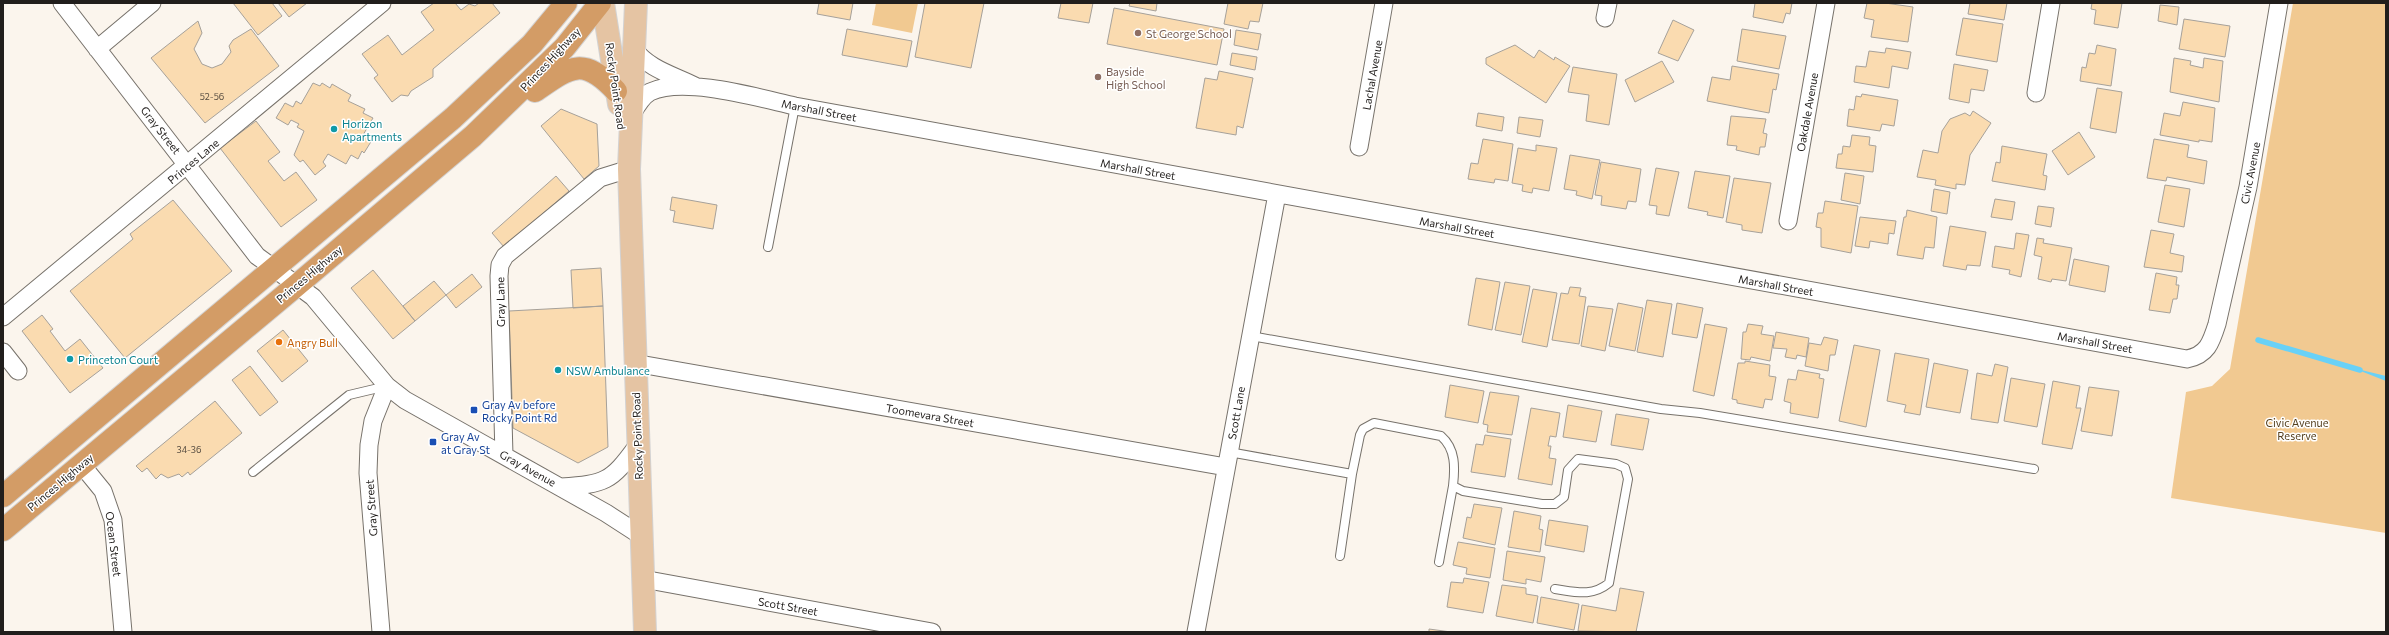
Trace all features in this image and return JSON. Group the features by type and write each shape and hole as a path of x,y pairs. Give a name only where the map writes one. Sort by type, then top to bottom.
{"highway":[{"name":"Princes Highway","path":"3,496 487,88 532,44 566,3"},
{"name":"Princes Highway","path":"3,530 297,286 473,136 565,47 600,3"},
{"path":"473,136 567,70 578,68 598,73 616,91"}],"main road":[{"name":"Rocky Point Road","path":"603,3 629,169"},
{"name":"Rocky Point Road","path":"636,3 632,48 629,169 634,364 645,632"}],"street":[{"name":"Gray Street","path":"62,3 257,256 297,286"},
{"path":"98,49 152,3"},
{"name":"Princes Lane","path":"3,317 382,3"},
{"name":"Lachal Avenue","path":"1359,147 1384,3"},
{"name":"Oakdale Avenue","path":"1788,221 1826,3"},
{"path":"2036,93 2051,3"},
{"name":"Civic Avenue","path":"2212,341 2248,186 2280,3"},
{"name":"Marshall Street","path":"632,48 641,60 650,66 696,86 795,106 2180,358 2198,356 2205,351 2212,341"},
{"name":"Marshall Street","path":"631,116 639,103 651,92 696,86"},
{"name":"Gray Lane","path":"504,455 499,276 500,265 505,256 600,178 629,169"},
{"name":"Scott Lane","path":"1196,632 1277,194"},
{"name":"Gray Avenue","path":"297,286 313,297 387,386 411,403 561,487 640,535"},
{"path":"3,352 18,371"},
{"name":"Toomevara Street","path":"634,364 1228,460"},
{"name":"Gray Street","path":"381,632 368,473 369,445 373,421 387,386"},
{"path":"561,487 593,485 608,479 621,468 637,446"},
{"name":"Ocean Street","path":"81,464 102,491 113,520 123,632"},
{"name":"Scott Street","path":"643,579 932,632"}],"lane":[{"path":"768,247 795,106"},
{"path":"1250,336 1653,407 1700,413 2034,469"},
{"path":"253,472 349,395 387,386"},
{"path":"1340,556 1352,474 1360,436 1363,429 1374,423 1441,436 1448,442 1453,455 1455,471 1439,562"},
{"path":"1453,486 1463,491 1542,504 1555,504 1564,497 1568,470 1578,459 1616,464 1625,468 1628,479 1609,583 1601,590 1589,593 1555,589"},
{"path":"1228,460 1352,474"}],"green space":[{"path":"876,3 918,3 912,33 872,25"},
{"name":"Civic Avenue Reserve","path":"2293,3 2386,3 2386,533 2171,498 2186,392 2212,386 2230,369"}],"water":[{"path":"2353,368 2386,376 2386,381"}],"building":[{"path":"233,3 272,3 282,16 258,35"},
{"path":"278,3 307,3 289,17"},
{"path":"434,3 455,3 461,10 469,4 475,6 479,3 492,3 500,13 433,69 433,77 411,91 408,96 401,95 392,102 374,78 378,75 362,54 388,35 402,55 434,30 421,12"},
{"path":"819,3 853,3 850,20 817,14"},
{"path":"925,3 984,3 971,68 915,57"},
{"path":"1061,3 1093,3 1089,23 1058,18"},
{"path":"1130,3 1157,3 1156,11 1129,6"},
{"path":"1228,3 1263,3 1259,22 1250,21 1248,29 1224,24"},
{"path":"1755,3 1792,3 1790,14 1786,13 1783,23 1753,17"},
{"path":"1867,3 1885,3 1913,7 1908,42 1871,37 1874,20 1864,18"},
{"path":"1970,3 2007,3 2004,20 1968,14"},
{"path":"2092,3 2122,3 2118,28 2094,24 2096,10 2091,9"},
{"path":"2160,5 2179,7 2177,25 2158,21"},
{"path":"1114,8 1224,29 1217,65 1107,44"},
{"path":"1963,18 2003,24 1997,62 1956,55"},
{"path":"2184,19 2230,26 2225,57 2179,49"},
{"path":"1673,20 1694,30 1678,61 1658,53"},
{"path":"198,21 202,33 194,49 202,64 212,68 222,64 231,52 229,46 233,40 251,29 279,66 205,123 151,58"},
{"path":"847,29 912,41 907,67 842,55"},
{"path":"1742,29 1786,36 1779,69 1737,61"},
{"path":"1236,30 1261,34 1258,50 1234,45"},
{"path":"1515,45 1534,58 1539,50 1554,60 1555,57 1570,66 1546,103 1486,64 1486,58"},
{"path":"2097,45 2116,49 2111,86 2080,81 2082,67 2086,68 2089,53 2095,54"},
{"path":"1886,48 1911,52 1908,69 1892,66 1889,88 1854,82 1856,66 1866,67 1869,51 1885,53"},
{"path":"1232,53 1257,57 1255,70 1230,65"},
{"path":"2174,58 2191,61 2190,65 2203,68 2204,58 2223,61 2219,102 2170,92"},
{"path":"1662,61 1674,82 1635,102 1625,80"},
{"path":"1954,64 1988,70 1984,91 1971,89 1969,103 1949,99"},
{"path":"1732,66 1779,74 1776,90 1773,89 1769,113 1707,101 1712,77 1730,80"},
{"path":"1573,67 1617,74 1609,125 1586,121 1589,95 1568,92"},
{"path":"1219,71 1253,78 1243,128 1237,126 1236,135 1196,128 1205,78 1217,80"},
{"name":"Horizon Apartments","path":"313,83 320,86 322,83 330,88 332,84 351,95 348,101 365,109 363,113 373,118 363,135 372,140 364,153 362,151 358,159 351,155 346,164 328,154 323,162 326,166 315,175 303,160 300,162 294,155 304,131 297,127 299,124 291,120 288,125 276,118 285,103 293,107 296,101 301,104"},
{"path":"2097,88 2122,92 2116,133 2090,128"},
{"path":"1862,94 1898,100 1894,126 1882,124 1880,131 1847,126 1849,109 1854,110 1856,96 1861,97"},
{"path":"2183,102 2215,108 2212,142 2199,140 2199,142 2160,135 2164,113 2180,116"},
{"path":"561,109 597,124 599,166 584,179 541,126"},
{"path":"1973,111 1991,123 1970,155 1965,185 1956,184 1956,189 1935,185 1936,180 1917,177 1923,150 1938,153 1942,131 1950,119 1965,113 1970,116"},
{"path":"1478,113 1504,117 1502,131 1476,126"},
{"path":"1731,116 1766,119 1763,133 1767,134 1765,147 1760,147 1759,155 1736,150 1737,146 1727,145"},
{"path":"1519,117 1543,120 1540,137 1517,133"},
{"path":"256,121 280,152 268,161 284,181 296,172 317,200 281,227 220,148"},
{"path":"2079,132 2095,157 2068,175 2052,151"},
{"path":"1852,135 1870,137 1869,145 1876,146 1873,172 1836,168 1838,154 1842,154 1843,146 1850,147"},
{"path":"1483,139 1513,144 1508,181 1495,179 1494,183 1468,179 1471,163 1478,164"},
{"path":"2154,139 2189,145 2187,157 2207,161 2204,184 2167,177 2166,181 2147,178"},
{"path":"1536,145 1557,148 1549,191 1533,188 1532,193 1522,191 1523,185 1512,183 1518,148 1536,151"},
{"path":"2002,146 2047,154 2043,175 2047,176 2045,190 1992,181 1996,162 2000,163"},
{"path":"1570,155 1600,160 1592,199 1576,195 1577,191 1564,189"},
{"path":"1601,162 1641,169 1636,202 1628,201 1626,209 1601,205 1602,196 1595,195"},
{"path":"1656,168 1679,172 1669,216 1656,214 1657,206 1649,205"},
{"path":"1695,171 1730,176 1723,218 1707,215 1708,212 1688,208"},
{"path":"1845,173 1864,176 1860,204 1841,200"},
{"path":"556,176 569,191 504,247 492,233"},
{"path":"1734,178 1771,183 1762,233 1742,230 1742,225 1726,222"},
{"path":"2165,185 2190,189 2184,227 2158,222"},
{"path":"1934,189 1950,192 1947,214 1931,211"},
{"path":"672,197 717,205 713,229 673,222 675,211 670,210"},
{"path":"1995,199 2015,202 2012,220 1991,217"},
{"path":"173,200 232,271 125,358 70,291 133,239 130,234"},
{"path":"1825,201 1858,206 1851,253 1821,247 1821,228 1816,227 1818,213 1823,213"},
{"path":"2038,206 2054,208 2051,227 2035,224"},
{"path":"1907,210 1937,217 1934,248 1925,247 1923,259 1897,255 1904,217 1906,217"},
{"path":"1860,217 1896,221 1894,234 1889,233 1888,244 1870,241 1869,248 1855,246"},
{"path":"1950,226 1986,232 1980,266 1967,265 1966,270 1943,266"},
{"path":"2151,230 2174,234 2170,253 2184,256 2182,272 2144,267"},
{"path":"2016,233 2029,235 2021,277 2009,274 2010,270 1992,267 1995,246 2014,249"},
{"path":"2037,238 2044,239 2043,243 2072,248 2066,281 2052,279 2051,282 2038,279 2042,257 2034,255"},
{"path":"2074,259 2109,266 2105,292 2069,285"},
{"path":"601,268 603,306 573,308 571,270"},
{"path":"373,270 415,321 393,339 351,288"},
{"path":"2156,273 2177,277 2176,285 2179,285 2177,299 2173,299 2170,313 2149,310"},
{"path":"472,274 482,287 456,308 446,295"},
{"path":"1476,278 1500,282 1492,330 1468,325"},
{"path":"434,281 446,295 415,321 403,306"},
{"path":"1505,282 1530,286 1521,335 1495,330"},
{"path":"1570,287 1581,288 1579,296 1586,297 1579,344 1552,340 1561,293 1568,294"},
{"path":"1533,289 1557,293 1547,347 1522,342"},
{"path":"1647,300 1672,304 1663,357 1637,352"},
{"path":"1618,303 1643,308 1635,351 1609,346"},
{"path":"1677,303 1703,308 1697,338 1672,334"},
{"name":"NSW Ambulance","path":"603,306 608,447 578,463 513,428 509,311"},
{"path":"1588,306 1613,309 1605,351 1581,346"},
{"name":"Princeton Court","path":"42,315 53,329 50,331 65,351 80,339 103,368 70,393 22,331"},
{"path":"1705,324 1727,328 1714,396 1693,391"},
{"path":"1748,324 1763,326 1761,334 1774,336 1770,361 1751,357 1750,360 1741,359 1743,332 1746,332"},
{"path":"283,330 308,361 282,382 257,351"},
{"path":"1776,332 1809,338 1806,357 1797,355 1796,359 1785,357 1787,349 1773,348"},
{"path":"1824,337 1838,340 1835,355 1830,355 1828,371 1805,366 1809,343 1821,345"},
{"path":"1854,345 1880,350 1866,427 1839,421"},
{"path":"1895,353 1929,359 1920,415 1904,412 1906,405 1887,401"},
{"path":"1745,361 1770,365 1769,376 1776,377 1772,400 1765,399 1763,408 1737,403 1737,400 1732,399 1738,363 1745,363"},
{"path":"1934,363 1968,370 1960,413 1926,407"},
{"path":"1995,364 2008,367 1998,423 1971,419 1977,373 1992,376"},
{"path":"250,366 278,402 260,416 232,380"},
{"path":"1798,370 1820,374 1819,378 1824,379 1818,418 1790,413 1791,403 1784,401 1788,379 1796,380"},
{"path":"2011,378 2045,384 2037,427 2004,421"},
{"path":"2053,381 2080,386 2076,408 2081,408 2072,449 2042,444"},
{"path":"1450,385 1484,391 1478,423 1445,417"},
{"path":"2089,387 2119,391 2112,436 2081,431"},
{"path":"1490,392 1519,396 1512,435 1487,432 1488,425 1483,424"},
{"path":"215,401 242,433 190,475 188,472 182,477 179,474 168,478 161,474 156,479 147,468 142,472 136,466"},
{"path":"1568,405 1602,411 1596,442 1563,437"},
{"path":"1531,408 1560,413 1556,437 1550,436 1548,446 1551,446 1549,458 1556,459 1552,485 1518,479"},
{"path":"1616,414 1649,419 1643,450 1611,445"},
{"path":"1485,435 1511,439 1505,477 1471,472 1476,444 1483,445"},
{"path":"1474,504 1502,508 1495,545 1463,538 1467,517 1471,518"},
{"path":"1514,511 1541,516 1539,529 1543,530 1540,552 1508,547"},
{"path":"1549,520 1588,526 1584,552 1545,545"},
{"path":"1458,542 1495,548 1490,578 1466,574 1467,568 1453,565"},
{"path":"1507,551 1545,557 1541,582 1526,579 1526,584 1503,580"},
{"path":"1464,578 1489,582 1483,613 1447,607 1451,582 1463,583"},
{"path":"1502,585 1526,588 1526,594 1538,596 1533,623 1496,616"},
{"path":"1620,588 1644,592 1636,632 1578,631 1582,605 1616,611"},
{"path":"1541,597 1579,604 1574,630 1537,623"},
{"path":"1429,629 1451,632 1429,632"}],"waterway":[{"path":"2258,340 2360,370"}],"place":[{"name":"St George School","path":"1138,33"},
{"name":"Bayside High School","path":"1098,77"},
{"name":"Horizon Apartments","path":"334,129"},
{"name":"Angry Bull","path":"279,342"},
{"name":"Princeton Court","path":"70,359"},
{"name":"NSW Ambulance","path":"558,370"},
{"name":"Gray Av before Rocky Point Rd","path":"474,410"},
{"name":"Gray Av at Gray St","path":"433,442"}]}
